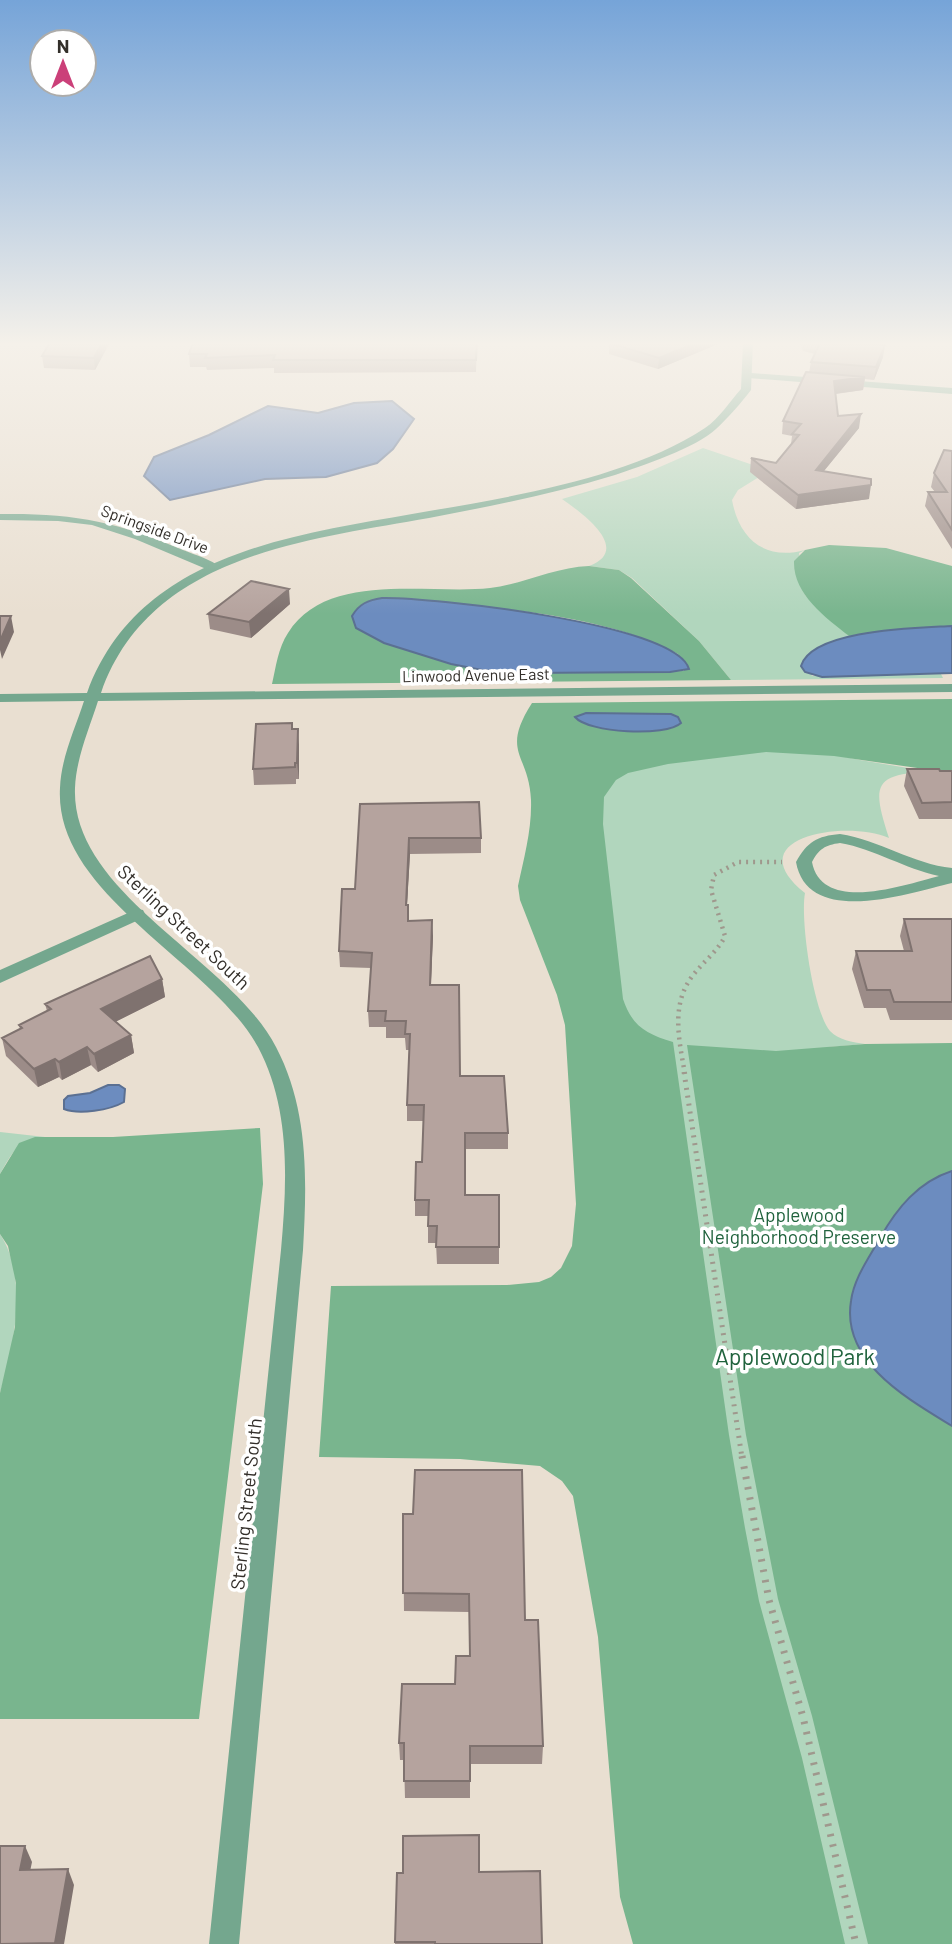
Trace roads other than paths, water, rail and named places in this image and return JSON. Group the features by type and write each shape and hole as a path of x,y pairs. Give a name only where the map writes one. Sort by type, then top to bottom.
{"street":[{"name":"Sterling Street South","path":"224,1944 292,1250 296,1189 295,1141 281,1078 257,1030 221,987 109,888 88,861 68,812 70,766 93,697 110,658 128,630 165,597 215,568 262,549 312,534 523,497 630,468 684,444 701,433"},
{"name":"Springside Drive","path":"0,517 57,517 95,523 215,568"},
{"name":"Linwood Avenue East","path":"0,698 952,688"},
{"path":"832,840 851,840 877,845 930,869 952,875 880,896 854,898 839,895 816,883 807,874 804,864 807,853 816,846 832,840"},
{"path":"0,977 137,914"}],"water":[{"path":"214,433 404,433 393,449 377,463 326,477 265,479 170,500 144,476 154,457"},
{"path":"382,598 496,608 599,626 642,638 674,653 689,669 670,672 520,673 451,664 384,643 356,628 352,616 358,608 368,601"},
{"path":"952,626 952,673 822,677 805,672 801,666 809,654 825,644 845,638 893,630"},
{"path":"586,713 671,714 678,717 681,723 660,730 610,730 595,727 575,717"},
{"path":"108,1085 119,1085 125,1089 124,1102 94,1111 64,1109 64,1100 68,1096 90,1093"},
{"path":"952,1171 952,1426 898,1391 867,1360 856,1342 851,1323 851,1301 862,1268 901,1207 919,1189"}],"park label":[{"name":"Applewood Neighborhood Preserve","path":"799,1226"},
{"name":"Applewood Park","path":"795,1357"}]}
